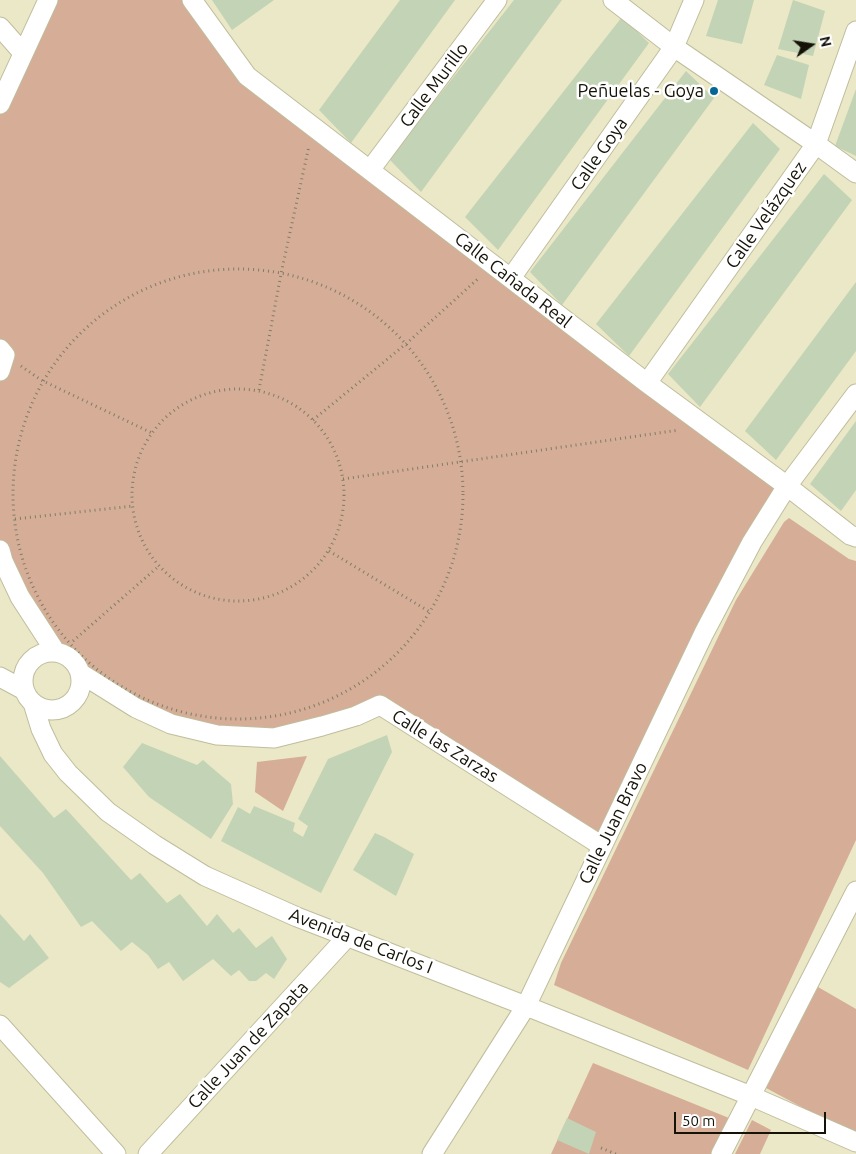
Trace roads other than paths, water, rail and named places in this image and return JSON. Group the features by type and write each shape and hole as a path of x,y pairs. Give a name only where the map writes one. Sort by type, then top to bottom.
{"street":[{"path":"0,104 48,0"},
{"name":"Calle Cañada Real","path":"192,0 246,76 511,278 646,384 856,538"},
{"name":"Calle Murillo","path":"370,170 497,0"},
{"path":"613,0 674,47 856,173"},
{"name":"Calle Goya","path":"511,278 674,47 694,0"},
{"path":"0,27 23,53"},
{"name":"Calle Velázquez","path":"646,384 816,144 856,31"},
{"name":"Calle Juan Bravo","path":"432,1154 526,1006 704,633 752,542 787,486 856,394"},
{"path":"0,550 3,561 20,597 73,661 80,674 81,682 79,691 68,705 50,710 41,708 0,677"},
{"path":"28,697 22,680 29,662 45,652 63,648"},
{"name":"Calle las Zarzas","path":"80,674 136,708 171,724 217,735 274,738 356,716 380,706 602,846"},
{"name":"Avenida de Carlos I","path":"28,697 53,754 68,773 108,812 155,845 205,876 297,917 751,1096 856,1142"},
{"path":"721,1154 856,891"},
{"name":"Calle Juan de Zapata","path":"148,1154 347,937"},
{"path":"0,1025 116,1154"}],"place":[{"name":"Peñuelas - Goya","path":"714,91"}]}
